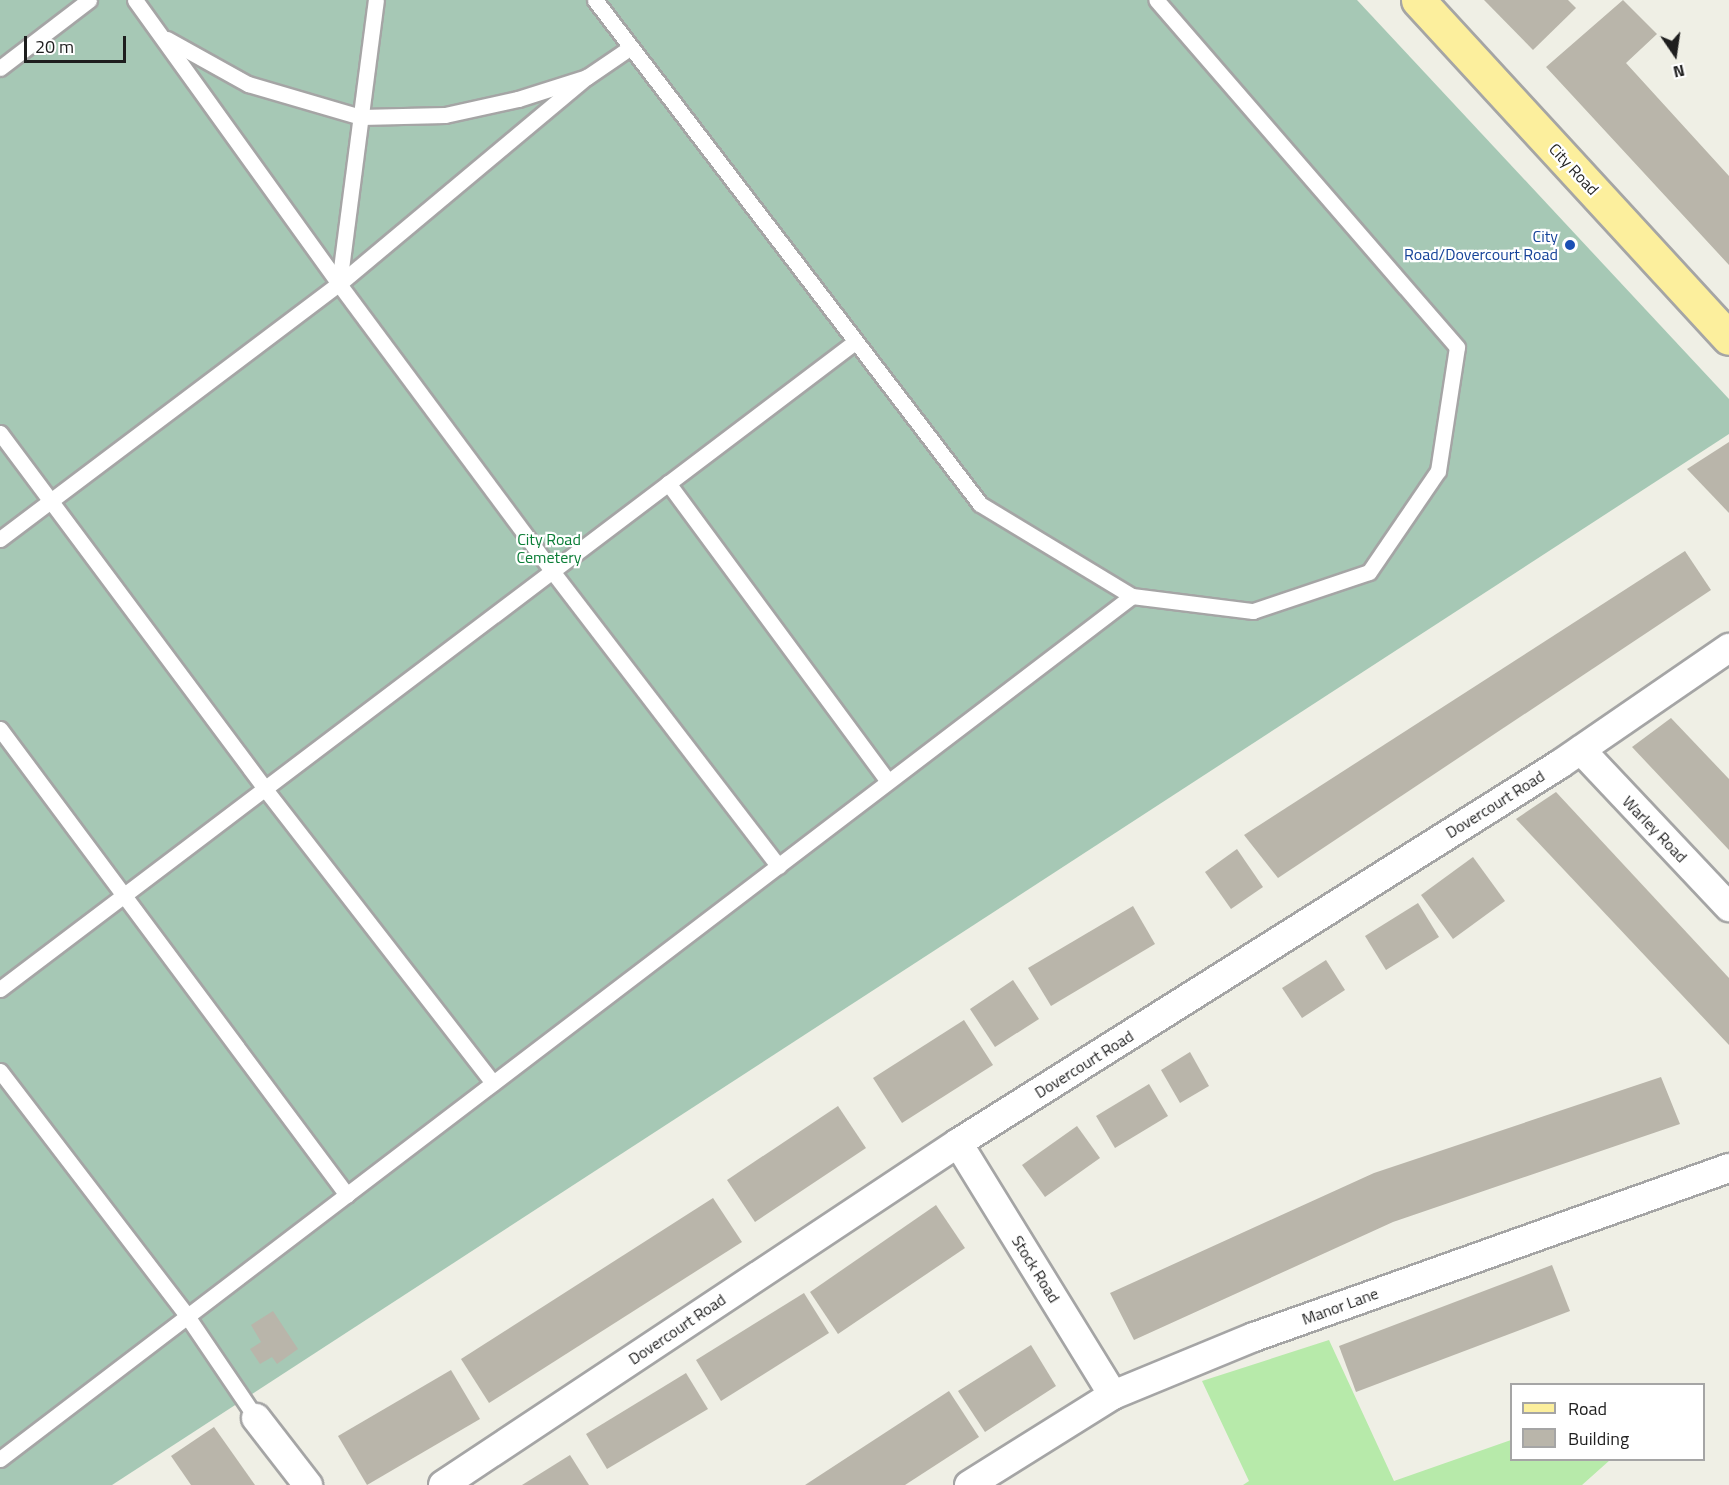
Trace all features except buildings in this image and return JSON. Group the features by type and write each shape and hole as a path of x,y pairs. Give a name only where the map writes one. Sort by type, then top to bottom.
{"main road":[{"name":"City Road","path":"1418,0 1729,338"}],"street":[{"name":"Dovercourt Road","path":"443,1485 958,1143 1581,750 1729,648"},
{"name":"Warley Road","path":"1581,750 1729,907"},
{"name":"Stock Road","path":"958,1143 1113,1395"},
{"name":"Manor Lane","path":"969,1485 1113,1395 1254,1337 1729,1168"},
{"path":"256,1418 308,1485"}],"lane":[{"path":"0,68 89,0"},
{"path":"135,0 339,284 552,571 778,866"},
{"path":"339,284 376,0"},
{"path":"595,0 980,504 1132,596 1253,610 1369,572 1438,471 1457,347 1156,0"},
{"path":"161,36 248,84 361,117 445,115 518,99 587,77"},
{"path":"0,539 339,284 587,77 631,47"},
{"path":"0,989 855,342"},
{"path":"0,433 265,789 493,1083"},
{"path":"668,483 888,781"},
{"path":"0,1459 1132,596"},
{"path":"0,729 347,1195"},
{"path":"0,1071 187,1316 256,1418"}],"green space":[{"name":"City Road Cemetery","path":"0,0 1357,0 1729,399 1729,434 112,1485 0,1485"},
{"path":"1329,1340 1394,1481 1510,1440 1510,1461 1609,1461 1582,1485 1243,1485 1249,1481 1202,1381"}],"place":[{"name":"City Road/Dovercourt Road","path":"1570,245"}]}
